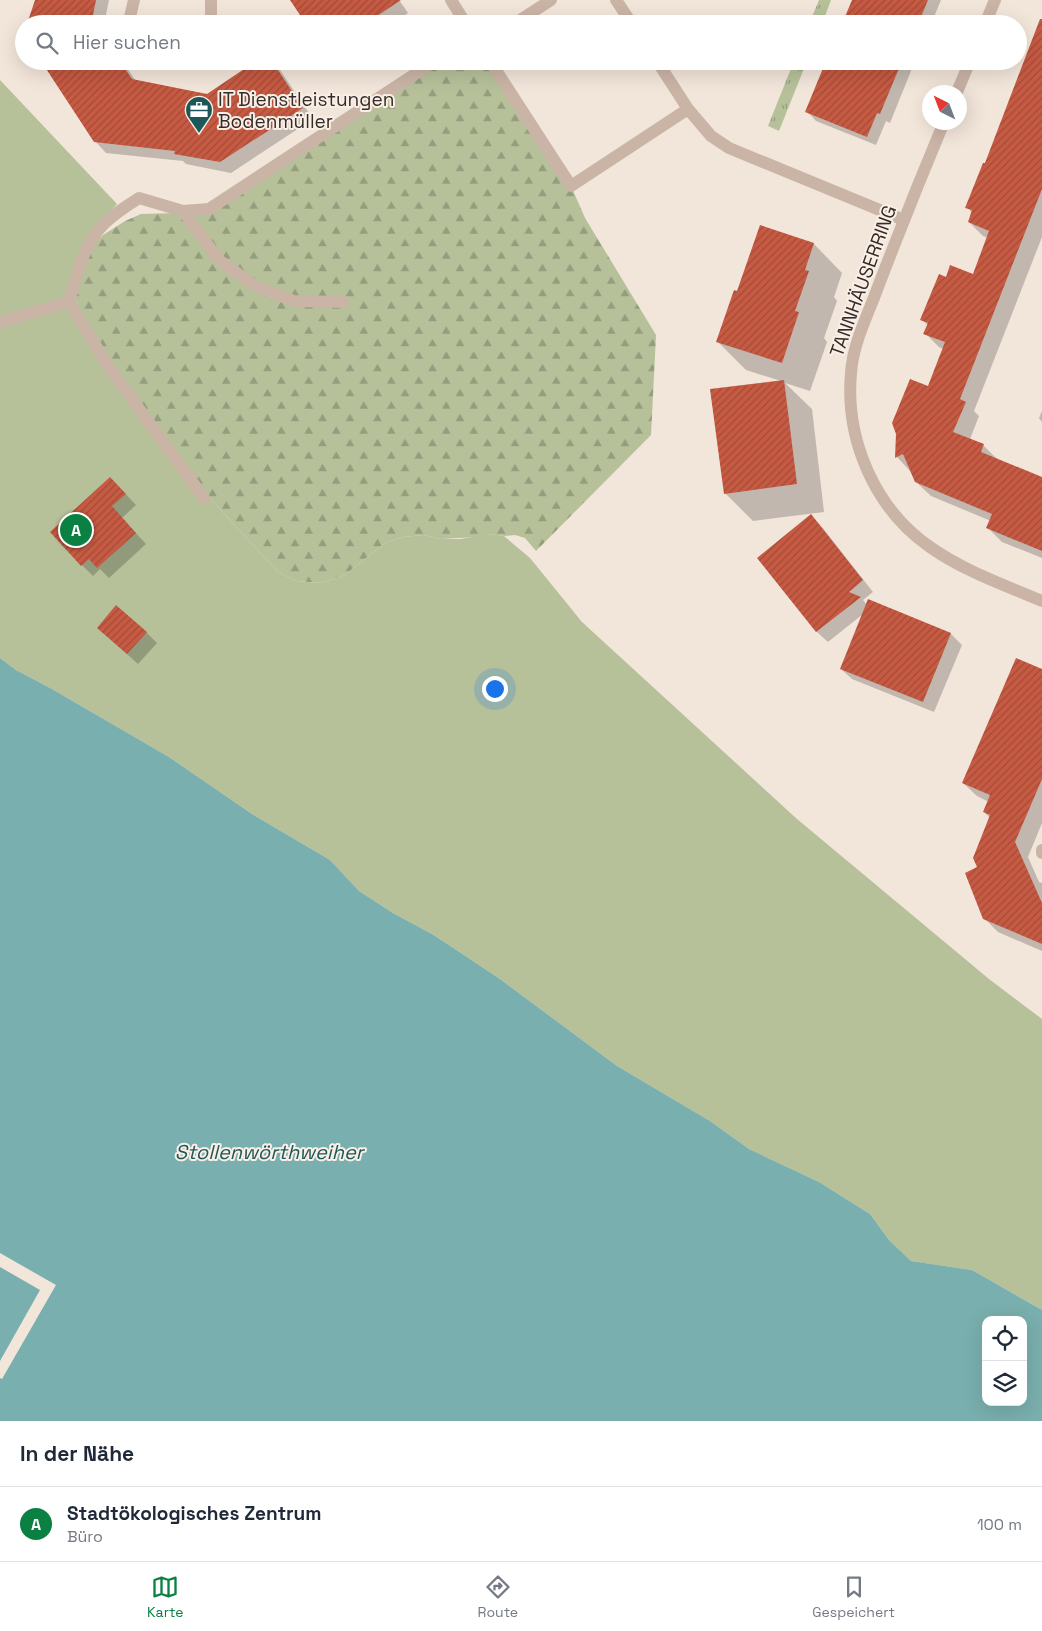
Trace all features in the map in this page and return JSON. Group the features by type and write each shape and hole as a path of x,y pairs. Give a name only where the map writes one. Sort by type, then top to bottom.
{"street":[{"path":"130,15 134,0"},
{"path":"211,0 211,15"},
{"path":"451,0 460,15"},
{"path":"528,15 551,0"},
{"path":"616,0 626,15"},
{"path":"989,15 995,0"},
{"path":"204,498 110,369 69,302 78,269 86,251 100,227 138,198 183,211 209,209 421,70"},
{"path":"496,70 571,186 688,109"},
{"path":"663,70 688,109 711,136 729,148 904,220"},
{"path":"960,85 966,70"},
{"name":"TANNHÄUSERRING","path":"941,130 856,344 851,372 850,402 854,429 865,464 876,489 908,529 929,547 982,576 1042,601"},
{"path":"183,211 219,260 255,286 294,301 343,302"},
{"path":"0,322 69,302"}],"green space":[{"path":"819,0 831,0 825,15 813,15"},
{"path":"421,70 496,70 571,186 585,218 656,335 651,435 536,551 525,538 515,535 491,534 477,537 441,539 424,535 403,537 385,543 345,575 321,583 296,581 278,572 203,491 153,428 81,312 73,294 86,251 103,235 125,221 141,214 178,213 209,209"},
{"path":"790,70 803,70 779,131 768,126"},
{"path":"0,80 117,204 92,230 73,294 81,312 106,356 203,491 278,572 296,581 321,583 345,575 385,543 403,537 424,535 441,539 460,539 491,534 504,536 530,558 582,622 797,819 989,979 1042,1019 1042,1310 972,1270 911,1261 889,1240 870,1214 819,1182 749,1149 710,1121 617,1066 500,979 432,934 393,913 359,891 330,860 252,814 169,757 16,670 0,658"}],"water":[{"name":"Stollenwörthweiher","path":"0,658 16,670 169,757 252,814 330,860 359,891 393,913 432,934 500,979 617,1066 710,1121 749,1149 819,1182 870,1214 889,1240 911,1261 972,1270 1042,1310 1042,1421 0,1421"}],"pier":[{"path":"0,1253 56,1285 2,1379 0,1378 0,1361 40,1290 0,1267"}],"building":[{"path":"35,0 96,0 93,15 30,15"},
{"path":"290,0 401,0 378,15 300,15"},
{"path":"852,0 928,0 922,15 846,15"},
{"path":"1040,19 1042,19 1042,189 960,399 966,402 953,432 984,444 981,452 1042,477 1042,551 986,528 992,514 915,482 903,454 895,458 896,434 892,423 910,379 928,386 945,342 923,334 928,323 920,320 939,274 946,277 950,265 973,274 989,231 968,222 972,210 965,208 983,163 985,163 1021,70 1027,70 1027,53"},
{"path":"47,70 126,70 132,79 207,94 243,70 278,70 303,108 220,162 174,154 175,151 94,142"},
{"path":"822,70 898,70 880,114 877,113 867,137 805,112"},
{"path":"760,225 814,243 805,270 809,271 795,311 799,312 782,363 716,342 734,290 737,291"},
{"path":"784,380 797,484 724,494 710,389"},
{"path":"110,477 126,494 112,506 136,533 97,568 89,559 81,566 50,532"},
{"path":"811,514 863,580 849,592 861,597 816,632 757,558"},
{"path":"868,599 951,633 923,702 840,669"},
{"path":"116,605 147,632 127,654 97,628"},
{"path":"1016,658 1042,669 1042,779 1015,842 1042,903 1042,944 983,919 965,873 977,867 973,858 990,815 983,812 990,795 962,783"}],"place":[{"name":"IT Dienstleistungen Bodenmüller","path":"199,134"},
{"name":"Stadtökologisches Zentrum","path":"76,530"}]}
